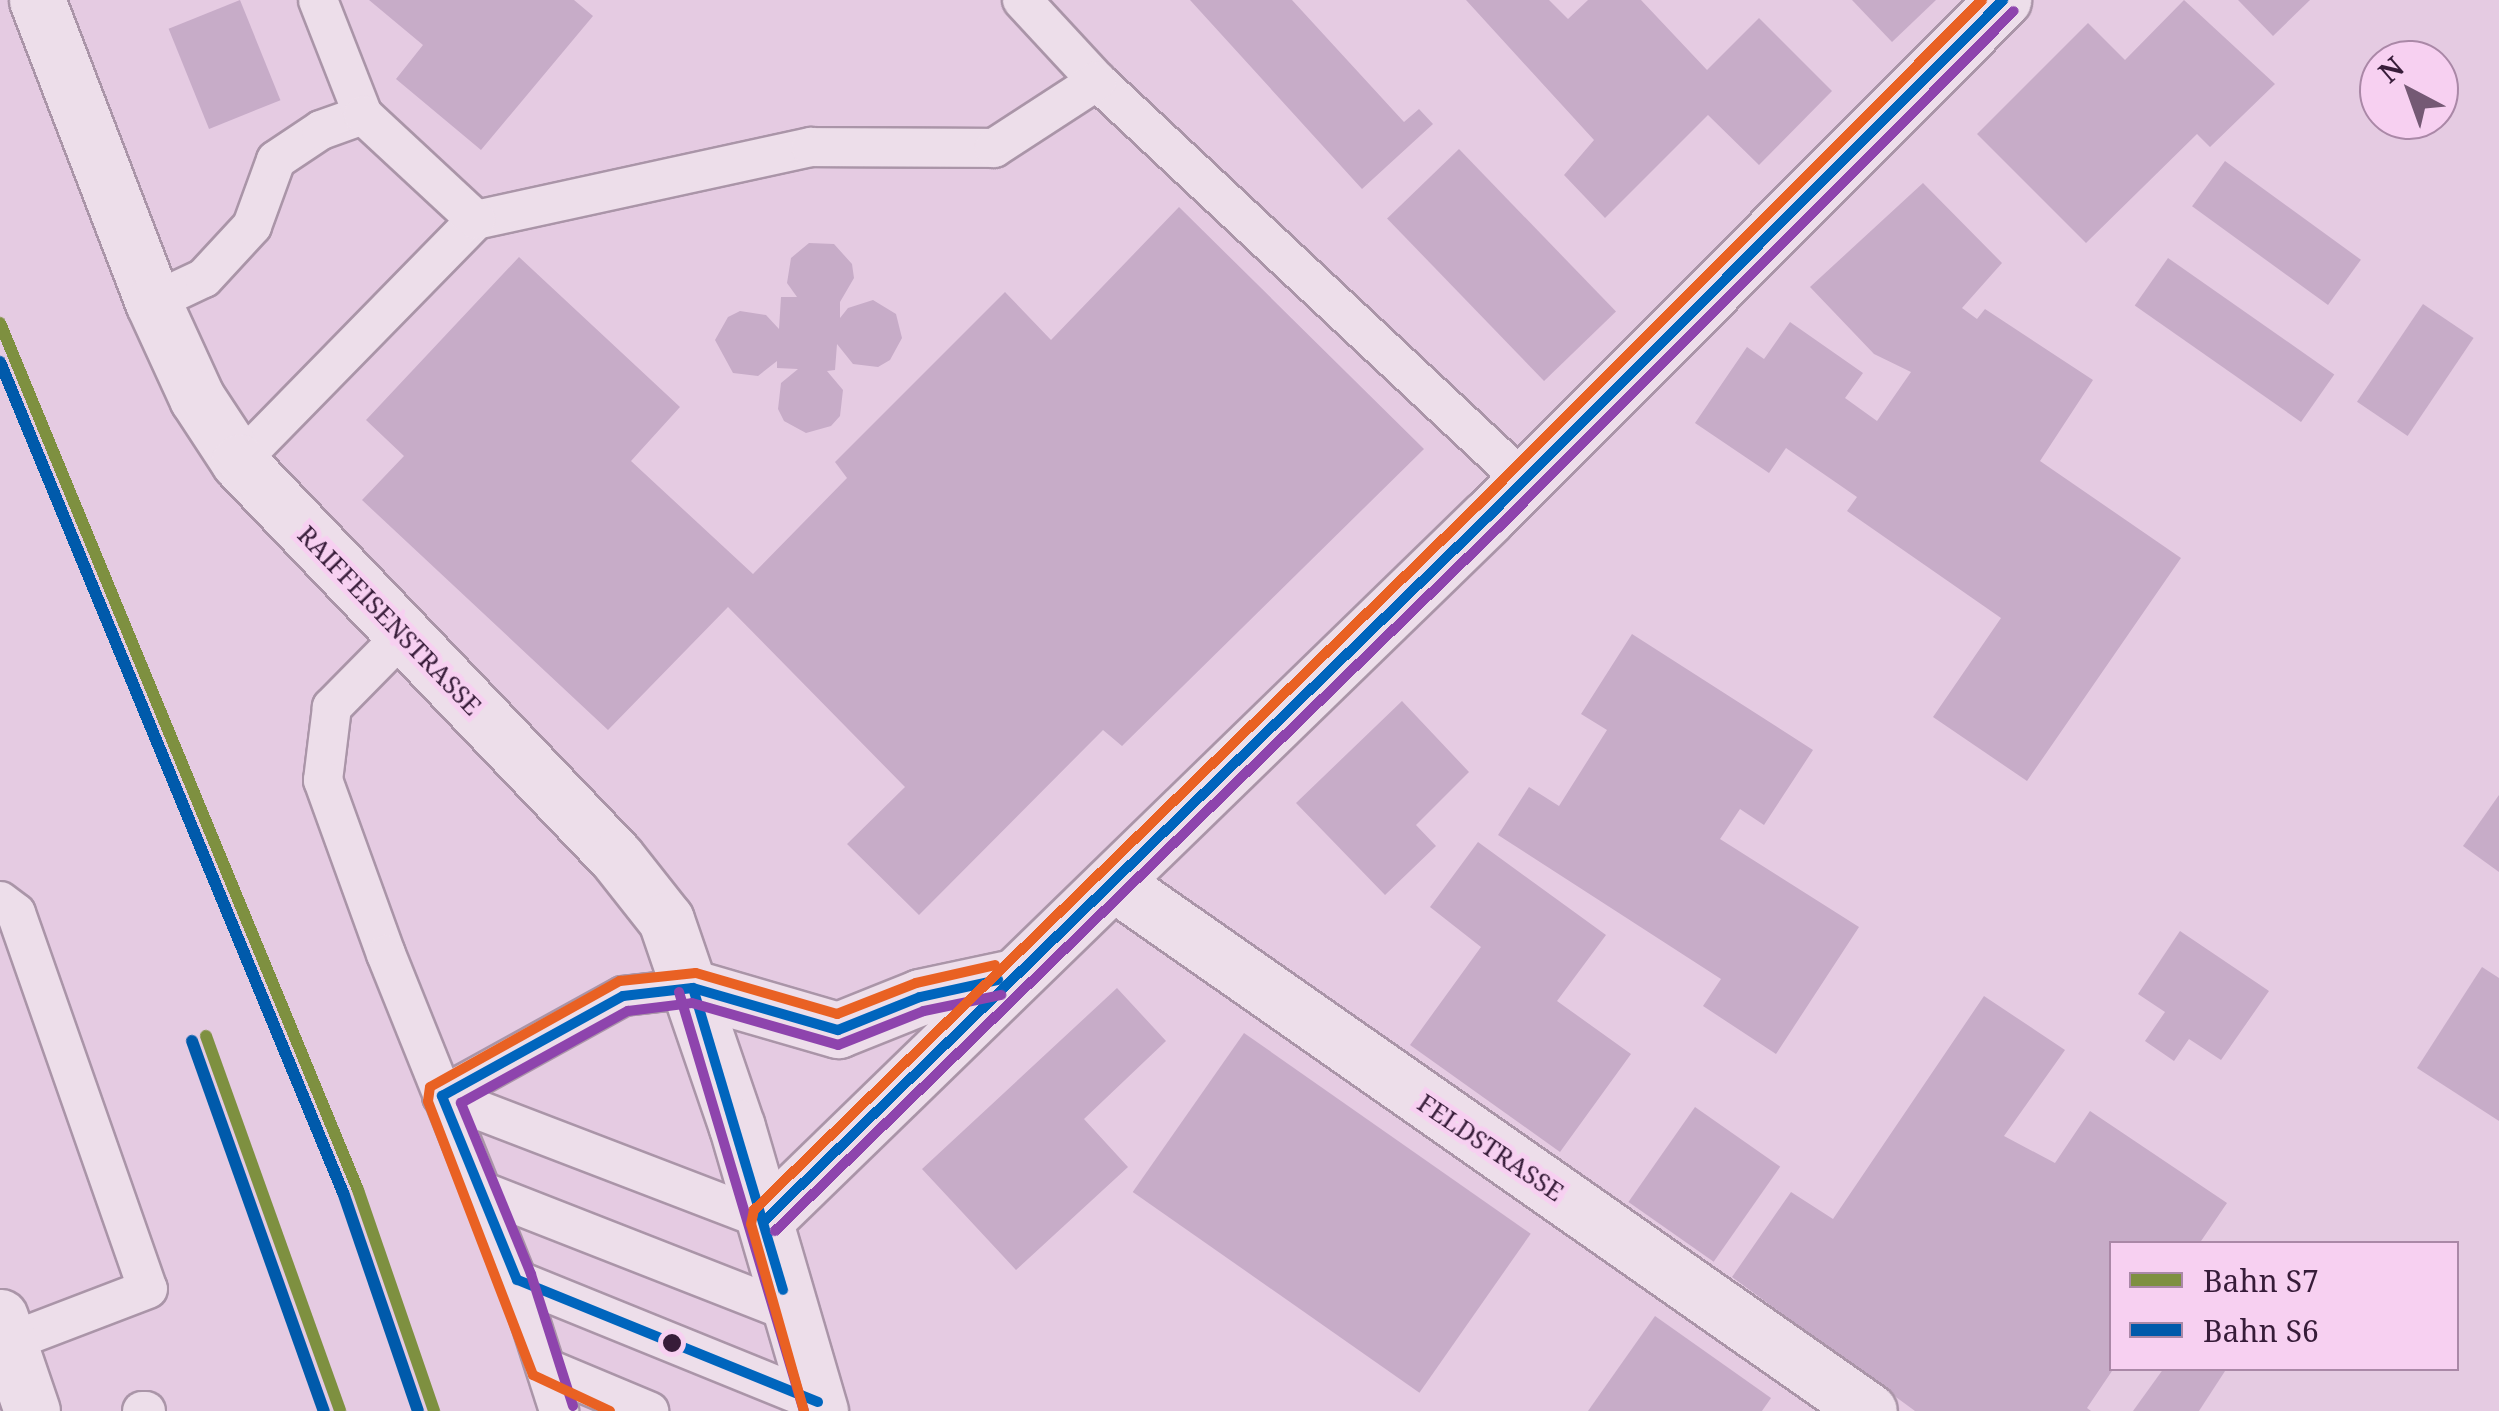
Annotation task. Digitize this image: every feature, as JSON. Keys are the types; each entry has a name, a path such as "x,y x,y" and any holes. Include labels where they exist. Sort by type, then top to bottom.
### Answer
{"street":[{"name":"RAIFFEISENSTRASSE","path":"37,0 153,302 198,398 239,462 617,858 666,920 693,988 819,1406"},
{"path":"765,1220 1524,481 2003,0"},
{"name":"FELDSTRASSE","path":"1114,883 1869,1411"},
{"path":"693,988 838,1030 920,996 1013,978"},
{"path":"4,1330 32,1411"}],"lane":[{"path":"318,0 363,114 476,220"},
{"path":"1022,0 1097,81 1524,481"},
{"path":"239,462 476,220 812,147 994,148 1097,81"},
{"path":"153,302 204,278 252,226 276,160 321,130 363,114"},
{"path":"404,634 332,707 323,780 442,1096 518,1280 559,1411"},
{"path":"0,901 16,913 148,1289 4,1330"},
{"path":"442,1096 623,996 693,988"},
{"path":"442,1096 765,1220"},
{"path":"484,1192 788,1311"},
{"path":"518,1280 819,1406"},
{"path":"546,1368 649,1411"}],"building":[{"path":"240,0 280,100 209,129 169,29"},
{"path":"369,0 574,0 593,16 481,150 396,79 423,45"},
{"path":"1190,0 1292,0 1404,122 1419,109 1433,124 1362,189"},
{"path":"1466,0 1549,0 1568,19 1588,0 1641,0 1707,70 1759,18 1832,91 1759,165 1708,115 1605,218 1564,175 1594,140"},
{"path":"1852,0 1936,0 1892,42"},
{"path":"2184,0 2275,84 2210,147 2197,134 2086,243 1977,134 2088,23 2125,60"},
{"path":"2238,0 2310,0 2273,36"},
{"path":"1459,149 1616,312 1544,381 1387,218"},
{"path":"2225,161 2361,260 2328,305 2192,206"},
{"path":"1923,183 2002,263 1962,308 1977,319 1985,309 2093,380 2040,461 2181,558 2027,781 1933,717 2001,618 1847,511 1857,497 1786,448 1769,473 1695,423 1747,347 1764,359 1790,322 1863,373 1845,398 1877,421 1911,372 1874,354 1810,287"},
{"path":"1179,207 1424,449 1122,746 1103,730 919,915 847,844 905,787 728,607 608,730 362,500 404,456 366,420 519,257 680,407 631,461 753,574 847,478 835,462 1005,292 1051,340"},
{"path":"809,243 834,244 852,264 854,278 840,302 840,318 848,308 873,300 896,314 902,338 890,360 878,367 853,364 837,344 835,370 827,371 843,390 840,416 831,426 806,433 784,421 778,409 781,383 798,369 777,368 777,361 758,376 733,373 715,340 728,317 740,311 766,315 779,329 781,297 797,297 787,283 791,258"},
{"path":"2168,258 2334,374 2301,422 2135,306"},
{"path":"2423,304 2474,338 2408,436 2357,402"},
{"path":"1632,634 1813,750 1764,825 1740,809 1720,839 1859,927 1776,1054 1703,1006 1721,979 1498,835 1529,787 1559,806 1607,730 1581,714"},
{"path":"1402,701 1469,772 1416,825 1436,846 1385,895 1296,803"},
{"path":"2499,795 2499,872 2463,846"},
{"path":"1478,842 1606,935 1557,1001 1631,1054 1560,1152 1410,1045 1481,947 1430,907"},
{"path":"2180,931 2269,991 2221,1060 2189,1039 2174,1061 2145,1041 2165,1012 2138,994"},
{"path":"2482,967 2499,978 2499,1121 2417,1068"},
{"path":"1117,988 1166,1041 1084,1119 1128,1167 1016,1270 922,1169"},
{"path":"1984,996 2065,1050 2004,1136 2055,1163 2090,1111 2227,1203 2201,1241 2109,1241 2112,1371 2087,1408 2091,1411 1915,1411 1732,1277 1791,1192 1833,1219"},
{"path":"1244,1033 1531,1234 1419,1393 1133,1192"},
{"path":"1695,1107 1780,1167 1714,1262 1628,1202"},
{"path":"1655,1316 1771,1398 1762,1411 1588,1411"},
{"path":"2162,1371 2225,1371 2199,1411 2133,1411"}],"rail line":[{"name":"S7","path":"0,323 358,1190 434,1411"},
{"name":"S6","path":"0,362 344,1195 418,1411"},
{"name":"S7","path":"206,1036 340,1411"},
{"name":"S6","path":"192,1041 324,1411"}],"transit line":[{"path":"804,1411 751,1224 754,1210 1477,506 1982,0"},
{"path":"765,1220 1488,517 2003,0"},
{"path":"775,1231 1498,528 2014,11"},
{"path":"610,1411 533,1375 428,1101 430,1087 620,981 696,973 837,1014 916,983 995,965"},
{"path":"818,1402 517,1280 442,1096 623,996 693,988 838,1030 920,997 998,980"},
{"path":"693,988 783,1290"},
{"path":"679,992 804,1411"},
{"path":"573,1406 531,1274 461,1103 628,1011 692,1003 838,1045 924,1011 1001,995"}]}
